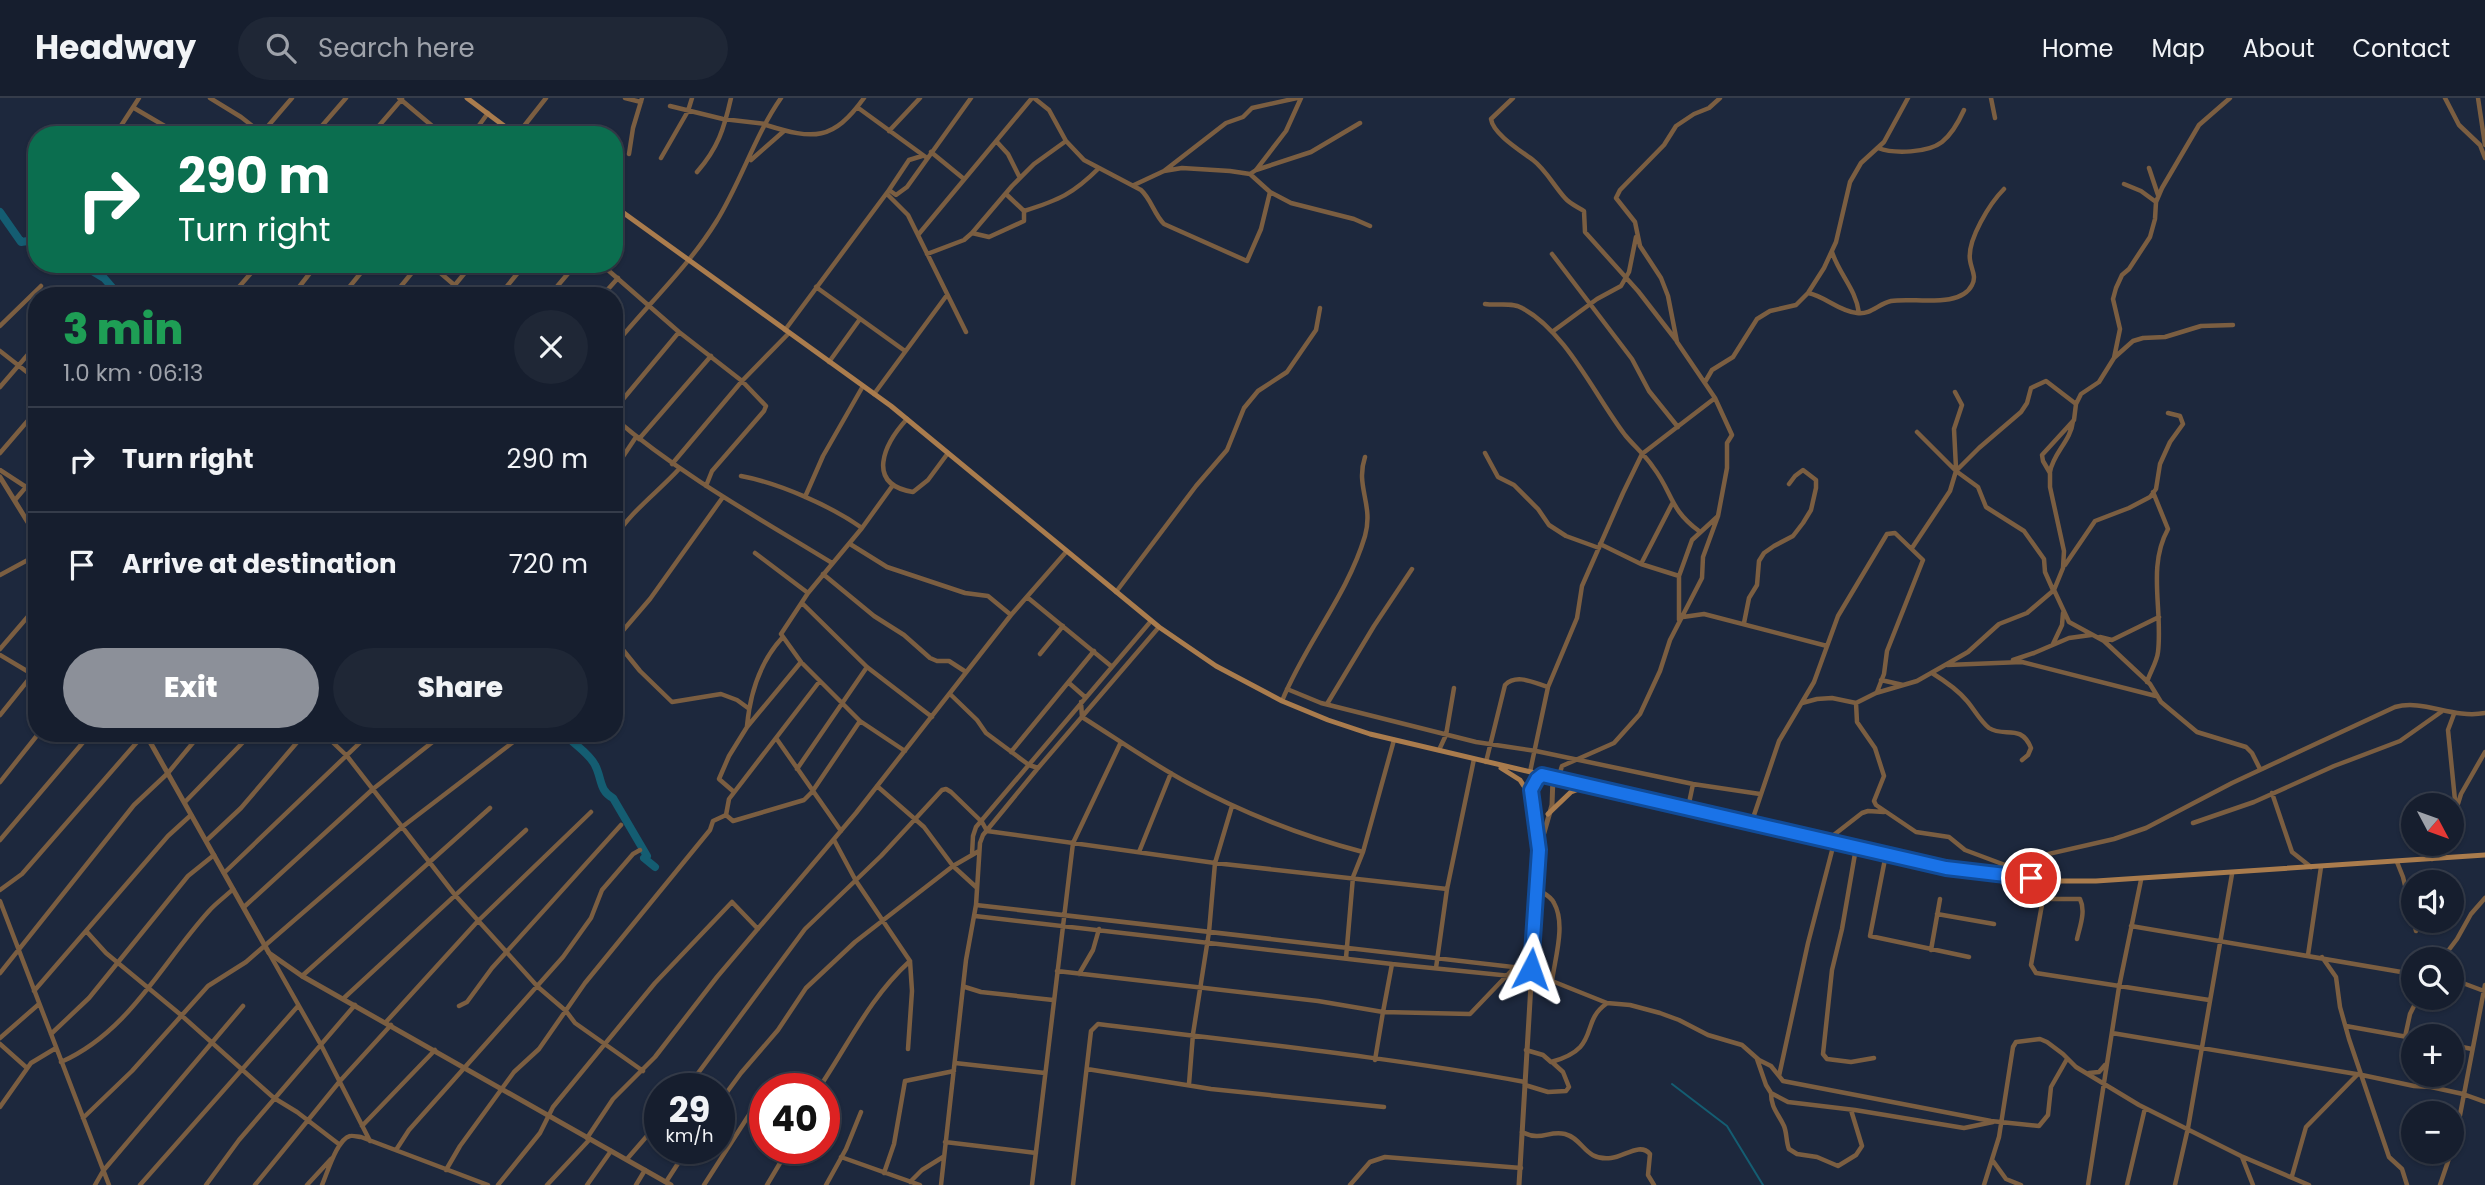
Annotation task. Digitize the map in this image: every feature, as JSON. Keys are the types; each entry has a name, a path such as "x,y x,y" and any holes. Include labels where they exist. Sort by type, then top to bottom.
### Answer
{"main road":[{"path":"467,98 505,126"},
{"path":"623,212 907,419 1151,621 1216,666 1282,701 1328,720 1394,740 1751,824 1886,855 2005,876 2056,881 2141,880 2485,855"},
{"path":"1490,763 1520,780 1531,797"},
{"path":"1548,814 1571,792 1587,786"}],"street":[{"path":"121,126 139,98"},
{"path":"322,126 346,98"},
{"path":"524,126 546,98"},
{"path":"625,98 641,100 629,154"},
{"path":"660,158 688,111 692,98"},
{"path":"697,172 713,153 731,98"},
{"path":"623,334 690,261 730,199 781,98"},
{"path":"670,106 766,124 785,131 822,134 841,125 864,98"},
{"path":"889,131 920,98"},
{"path":"888,192 895,195 903,191 925,157 971,98"},
{"path":"918,235 1033,98 1049,110 1066,141 1084,160 1145,194 1164,224 1247,261 1261,229 1270,192"},
{"path":"1256,170 1286,131 1299,98"},
{"path":"1134,186 1164,171 1226,123 1243,117 1252,107 1299,98"},
{"path":"1513,98 1491,119 1495,130 1520,153 1535,162 1568,201 1584,211 1585,232 1627,278 1676,340 1715,398 1732,435 1727,443 1727,468 1718,516 1703,557 1702,578 1681,619 1640,714 1614,744 1562,766 1556,778 1539,850 1519,1185"},
{"path":"1676,340 1668,296 1661,278 1640,246 1635,222 1616,198 1664,145 1676,126 1709,108 1720,98"},
{"path":"1704,382 1712,370 1733,356 1757,319 1770,311 1796,305 1808,293 1832,251 1850,182 1861,163 1878,148 1894,126 1908,98"},
{"path":"1991,98 1995,118"},
{"path":"2157,199 2199,125 2230,98"},
{"path":"2445,98 2459,125 2480,145 2485,158"},
{"path":"2478,98 2485,145"},
{"path":"213,99 252,126"},
{"path":"269,126 291,99"},
{"path":"378,126 401,99 431,125"},
{"path":"857,107 925,157"},
{"path":"134,108 165,126"},
{"path":"1878,148 1900,153 1935,146 1952,131 1964,110"},
{"path":"479,126 488,113"},
{"path":"1250,174 1280,161 1300,157 1360,124"},
{"path":"749,162 785,131"},
{"path":"927,254 964,240 1020,178 1066,141"},
{"path":"997,142 1008,154 1020,178"},
{"path":"931,152 964,179"},
{"path":"672,464 787,331 909,160 925,157"},
{"path":"1024,211 1050,203 1076,190 1099,168"},
{"path":"1164,171 1191,168 1250,174 1270,192 1291,202 1370,226"},
{"path":"2114,358 2120,329 2113,299 2116,288 2122,275 2150,237 2155,219 2157,199 2149,168"},
{"path":"2124,184 2157,199"},
{"path":"1808,293 1859,313 1869,313 1882,304 1893,301 1941,300 1962,296 1973,284 1974,276 1969,256 1974,233 2004,189"},
{"path":"888,192 908,215 966,332"},
{"path":"972,233 989,237 1024,221 1024,211 1006,194"},
{"path":"1552,332 1590,304 1613,292 1627,278 1637,235"},
{"path":"1832,251 1839,269 1855,295 1859,313"},
{"path":"1552,254 1632,359 1649,391 1678,427"},
{"path":"239,287 251,273"},
{"path":"299,287 310,273"},
{"path":"349,287 361,273"},
{"path":"400,287 412,273"},
{"path":"441,273 455,285 465,273"},
{"path":"506,287 518,273"},
{"path":"557,287 569,273"},
{"path":"612,273 679,332 742,381 766,406 712,471 706,486"},
{"path":"610,287 618,278"},
{"path":"816,287 905,351"},
{"path":"874,394 947,295"},
{"path":"0,326 28,299"},
{"path":"1485,304 1517,306 1536,317 1552,332 1586,376 1624,434 1654,467 1683,518 1699,531"},
{"path":"1116,592 1196,486 1227,450 1244,408 1258,391 1287,372 1316,330 1320,308"},
{"path":"829,362 860,319"},
{"path":"2063,568 2063,548 2050,487 2050,473 2051,466 2070,437 2076,404 2081,394 2099,382 2114,358 2133,341 2165,337 2201,327 2233,325"},
{"path":"623,399 679,332"},
{"path":"0,351 28,373"},
{"path":"0,387 28,355"},
{"path":"623,458 711,356"},
{"path":"1956,471 2021,412 2027,403 2029,392 2037,384 2043,381 2050,383 2076,404"},
{"path":"804,497 823,456 863,386"},
{"path":"1912,548 1950,491 1956,471 1954,429 1962,405 1955,392"},
{"path":"1530,772 1548,687 1577,618 1582,586 1642,454 1715,398"},
{"path":"1802,703 1832,698 1856,703 1876,693 1903,685 1946,665 1968,652 2000,624 2027,613 2054,590 2063,568 2095,522 2150,497 2156,489 2160,464 2183,424 2180,416 2168,413"},
{"path":"907,419 886,449 883,461 882,470 892,485 913,492 920,488 948,453"},
{"path":"0,453 28,420"},
{"path":"2050,473 2042,461 2042,455 2074,420"},
{"path":"623,426 679,469 832,563"},
{"path":"1917,432 1956,471 1978,487 1986,507 2024,531 2044,559 2049,585 2054,590 2068,622 2093,635 2118,653 2147,682 2156,696 2197,732 2246,747 2260,769"},
{"path":"1485,453 1498,477 1514,485 1538,509 1549,525 1566,536 1679,576"},
{"path":"1282,701 1354,569 1368,519 1360,471 1365,457"},
{"path":"623,527 679,469"},
{"path":"0,470 26,487"},
{"path":"1744,623 1749,598 1757,585 1759,561 1774,546 1793,536 1811,510 1816,480 1803,470 1789,484"},
{"path":"741,476 804,497 850,518 862,528"},
{"path":"0,477 28,522"},
{"path":"15,500 28,485"},
{"path":"747,727 748,708 766,659 782,638 782,629 862,528 892,485"},
{"path":"2147,682 2158,657 2159,616 2155,569 2168,529 2153,492"},
{"path":"623,631 650,599 723,497"},
{"path":"1642,564 1673,504"},
{"path":"1681,619 1679,576 1692,540 1718,516"},
{"path":"1751,824 1779,741 1814,682 1838,616 1886,534 1895,533 1923,560 1887,651 1884,674 1876,693"},
{"path":"849,544 887,567 965,593 988,596 1011,615"},
{"path":"547,1185 589,1139 613,1099 643,1071 834,840 966,671 1066,551"},
{"path":"755,553 808,593"},
{"path":"0,575 28,560"},
{"path":"1327,704 1412,569"},
{"path":"823,574 930,658 949,661 966,671"},
{"path":"1027,597 1111,666"},
{"path":"802,603 867,667 932,717"},
{"path":"2052,645 2062,625 2063,612"},
{"path":"1681,619 1704,614 1827,646"},
{"path":"2006,662 2069,638 2093,635 2112,639 2159,616"},
{"path":"0,649 28,617"},
{"path":"972,854 973,836 982,822 1151,621"},
{"path":"1040,654 1063,626"},
{"path":"941,1185 966,960 975,916 980,843 1038,768 1160,627"},
{"path":"782,638 819,682 860,721 905,751"},
{"path":"623,650 670,701 721,694 748,708"},
{"path":"1011,752 1094,651"},
{"path":"0,655 28,672"},
{"path":"734,792 719,779 729,755 747,727 801,662"},
{"path":"1946,665 2022,662 2156,696"},
{"path":"797,769 867,667"},
{"path":"1932,673 1966,700 1988,727 2012,731 2028,741 2031,748 2022,760"},
{"path":"1490,763 1490,743 1508,681 1517,678 1548,687"},
{"path":"0,716 28,679"},
{"path":"1881,680 1903,685"},
{"path":"726,815 729,799 819,682"},
{"path":"1069,683 1085,697"},
{"path":"1439,750 1446,735 1454,688"},
{"path":"1287,689 1327,704 1446,735 1693,784 1760,794"},
{"path":"950,694 977,720 986,733 1029,765 1038,768"},
{"path":"1081,702 1082,718"},
{"path":"1856,703 1857,723 1873,743 1883,769 1884,776 1874,800 1884,812 1916,832 1949,837 1965,850 2006,865"},
{"path":"1980,873 2114,839 2146,828 2260,769 2395,706 2417,705 2470,716 2485,713"},
{"path":"2193,823 2254,802 2400,741 2442,712"},
{"path":"2454,714 2448,730 2454,793"},
{"path":"1082,718 1171,774 1232,806 1319,840 1363,852"},
{"path":"726,815 733,821 804,800 860,721"},
{"path":"776,738 841,831"},
{"path":"1346,958 1353,877 1363,852 1394,740"},
{"path":"0,782 32,742"},
{"path":"0,840 83,742"},
{"path":"0,890 22,874 137,742"},
{"path":"150,742 321,1045 370,1141"},
{"path":"0,973 134,805 193,742"},
{"path":"185,802 244,742"},
{"path":"207,840 241,808 296,742"},
{"path":"333,742 348,756 477,922 538,987 566,1011 575,1023 643,1071"},
{"path":"224,873 361,742"},
{"path":"244,907 373,789 433,742"},
{"path":"83,1118 125,1079 208,986 235,971 402,827 513,742"},
{"path":"1032,1185 1073,843 1121,742"},
{"path":"2462,793 2485,752"},
{"path":"1436,968 1447,889 1474,759"},
{"path":"1139,852 1171,774"},
{"path":"1539,850 1531,797 1533,785 1542,775"},
{"path":"1688,808 1693,784"},
{"path":"877,786 916,819 953,866 976,888"},
{"path":"698,1073 805,929 856,881 942,790 946,789 982,822 987,831"},
{"path":"2272,793 2292,852 2312,867"},
{"path":"1189,1084 1193,1034 1208,942 1215,863 1232,806"},
{"path":"302,976 490,808"},
{"path":"1826,841 1868,811 1884,812"},
{"path":"255,1185 340,1081 477,922 592,812"},
{"path":"34,992 168,836 192,815"},
{"path":"446,1170 460,1146 514,1072 539,1049 586,983 710,830 713,821 726,815"},
{"path":"458,1006 467,1002 506,952 621,825"},
{"path":"344,998 526,830"},
{"path":"987,831 1215,863 1447,889"},
{"path":"834,840 856,881 910,961 912,991 908,1049"},
{"path":"1779,1076 1808,943 1834,843"},
{"path":"1856,848 1832,970 1823,1054 1827,1059 1851,1062 1874,1058"},
{"path":"396,1150 409,1130 464,1066 563,957 591,918 602,890 633,853 640,850"},
{"path":"735,1081 778,1030 806,988 855,942 953,866 980,850"},
{"path":"51,1034 89,998 188,876 214,855"},
{"path":"1886,855 1869,934 1873,938 1969,957"},
{"path":"2397,862 2401,872"},
{"path":"2308,956 2321,867"},
{"path":"2175,1185 2188,1128 2232,874"},
{"path":"2005,876 2043,899 2080,899 2083,905 2077,939"},
{"path":"2088,1185 2119,987 2141,880"},
{"path":"61,1062 98,1041 114,1027 149,988 209,911 233,889"},
{"path":"1537,889 1554,902 1558,914 1559,927 1552,981"},
{"path":"2451,947 2471,914 2485,898"},
{"path":"2043,899 2031,965 2036,973 2209,1000"},
{"path":"1931,950 1940,900"},
{"path":"0,901 2,914 19,951 109,1185"},
{"path":"498,1185 605,1045 677,958 732,902 758,929"},
{"path":"976,905 1515,967 1607,1003 1630,1005 1679,1020 1708,1035 1742,1045 1771,1066 1783,1081 1991,1121 2039,1126 2048,1115 2051,1087 2067,1059"},
{"path":"1937,914 1994,924"},
{"path":"975,916 1392,964 1508,975 1530,974"},
{"path":"1142,925 1143,934"},
{"path":"2131,926 2401,972"},
{"path":"1079,974 1093,950 1099,929"},
{"path":"87,932 106,953 274,1098 340,1145"},
{"path":"269,953 302,976 668,1183 679,1164"},
{"path":"2322,957 2336,977 2340,1007 2360,1075 2389,1157 2402,1169 2407,1185"},
{"path":"830,1073 868,1009 910,961"},
{"path":"1375,1060 1392,964"},
{"path":"1057,971 1318,1001 1383,1012 1469,1014 1515,967"},
{"path":"2440,1185 2455,1141 2484,988 2464,982"},
{"path":"965,987 981,992 1053,1000"},
{"path":"1551,1062 1581,1048 1601,1008 1607,1003"},
{"path":"0,1038 39,1004"},
{"path":"206,1185 239,1140 355,1004"},
{"path":"95,1185 103,1171 243,1006"},
{"path":"140,1185 298,1006"},
{"path":"1073,1185 1091,1031 1098,1024 1193,1034 1375,1060 1525,1084 1548,1092 1566,1091 1569,1087 1567,1079 1551,1062 1542,1055 1526,1050"},
{"path":"2346,1026 2401,1036"},
{"path":"2112,1033 2463,1094 2485,1102"},
{"path":"1984,1185 1993,1161 2016,1042 2040,1039 2063,1054 2077,1068 2145,1108 2241,1156 2309,1185"},
{"path":"0,1044 27,1068"},
{"path":"2464,1047 2472,1049"},
{"path":"0,1107 27,1068 39,1056 55,1048"},
{"path":"362,1126 436,1050"},
{"path":"1756,1056 1766,1085 1772,1093 1788,1102 1964,1128 2001,1120"},
{"path":"2088,1073 2099,1072 2106,1062"},
{"path":"956,1063 1045,1073"},
{"path":"1087,1069 1384,1107"},
{"path":"884,1173 894,1144 905,1081 954,1070"},
{"path":"2292,1176 2306,1127 2360,1075"},
{"path":"1772,1093 1771,1104 1783,1124 1789,1149 1797,1154 1817,1157 1838,1166 1856,1155 1862,1146 1851,1110"},
{"path":"2127,1185 2145,1108"},
{"path":"826,1185 862,1112"},
{"path":"704,1185 749,1114"},
{"path":"1522,1132 1538,1138 1561,1133 1567,1135 1588,1154 1602,1159 1644,1149 1650,1154 1648,1175 1654,1185"},
{"path":"323,1185 340,1145 350,1136 396,1150 488,1185"},
{"path":"626,1159 644,1139"},
{"path":"945,1142 1036,1153"},
{"path":"587,1185 611,1151"},
{"path":"307,1185 334,1156"},
{"path":"2241,1156 2253,1185"},
{"path":"841,1157 920,1185"},
{"path":"910,1181 944,1157"},
{"path":"1350,1185 1370,1162 1385,1157 1521,1168"},
{"path":"1993,1161 2006,1179 2021,1185"},
{"path":"766,1185 779,1164"},
{"path":"636,1185 645,1170"}],"waterway":[{"path":"0,212 21,242 28,241"},
{"path":"96,273 112,287"},
{"path":"573,742 592,761 603,788 613,798 647,856 644,858 655,867"},
{"path":"1672,1084 1727,1126 1763,1185"}],"route":[{"path":"1531,969 1539,850 1531,790 1542,775 1946,868 2031,878"}]}
